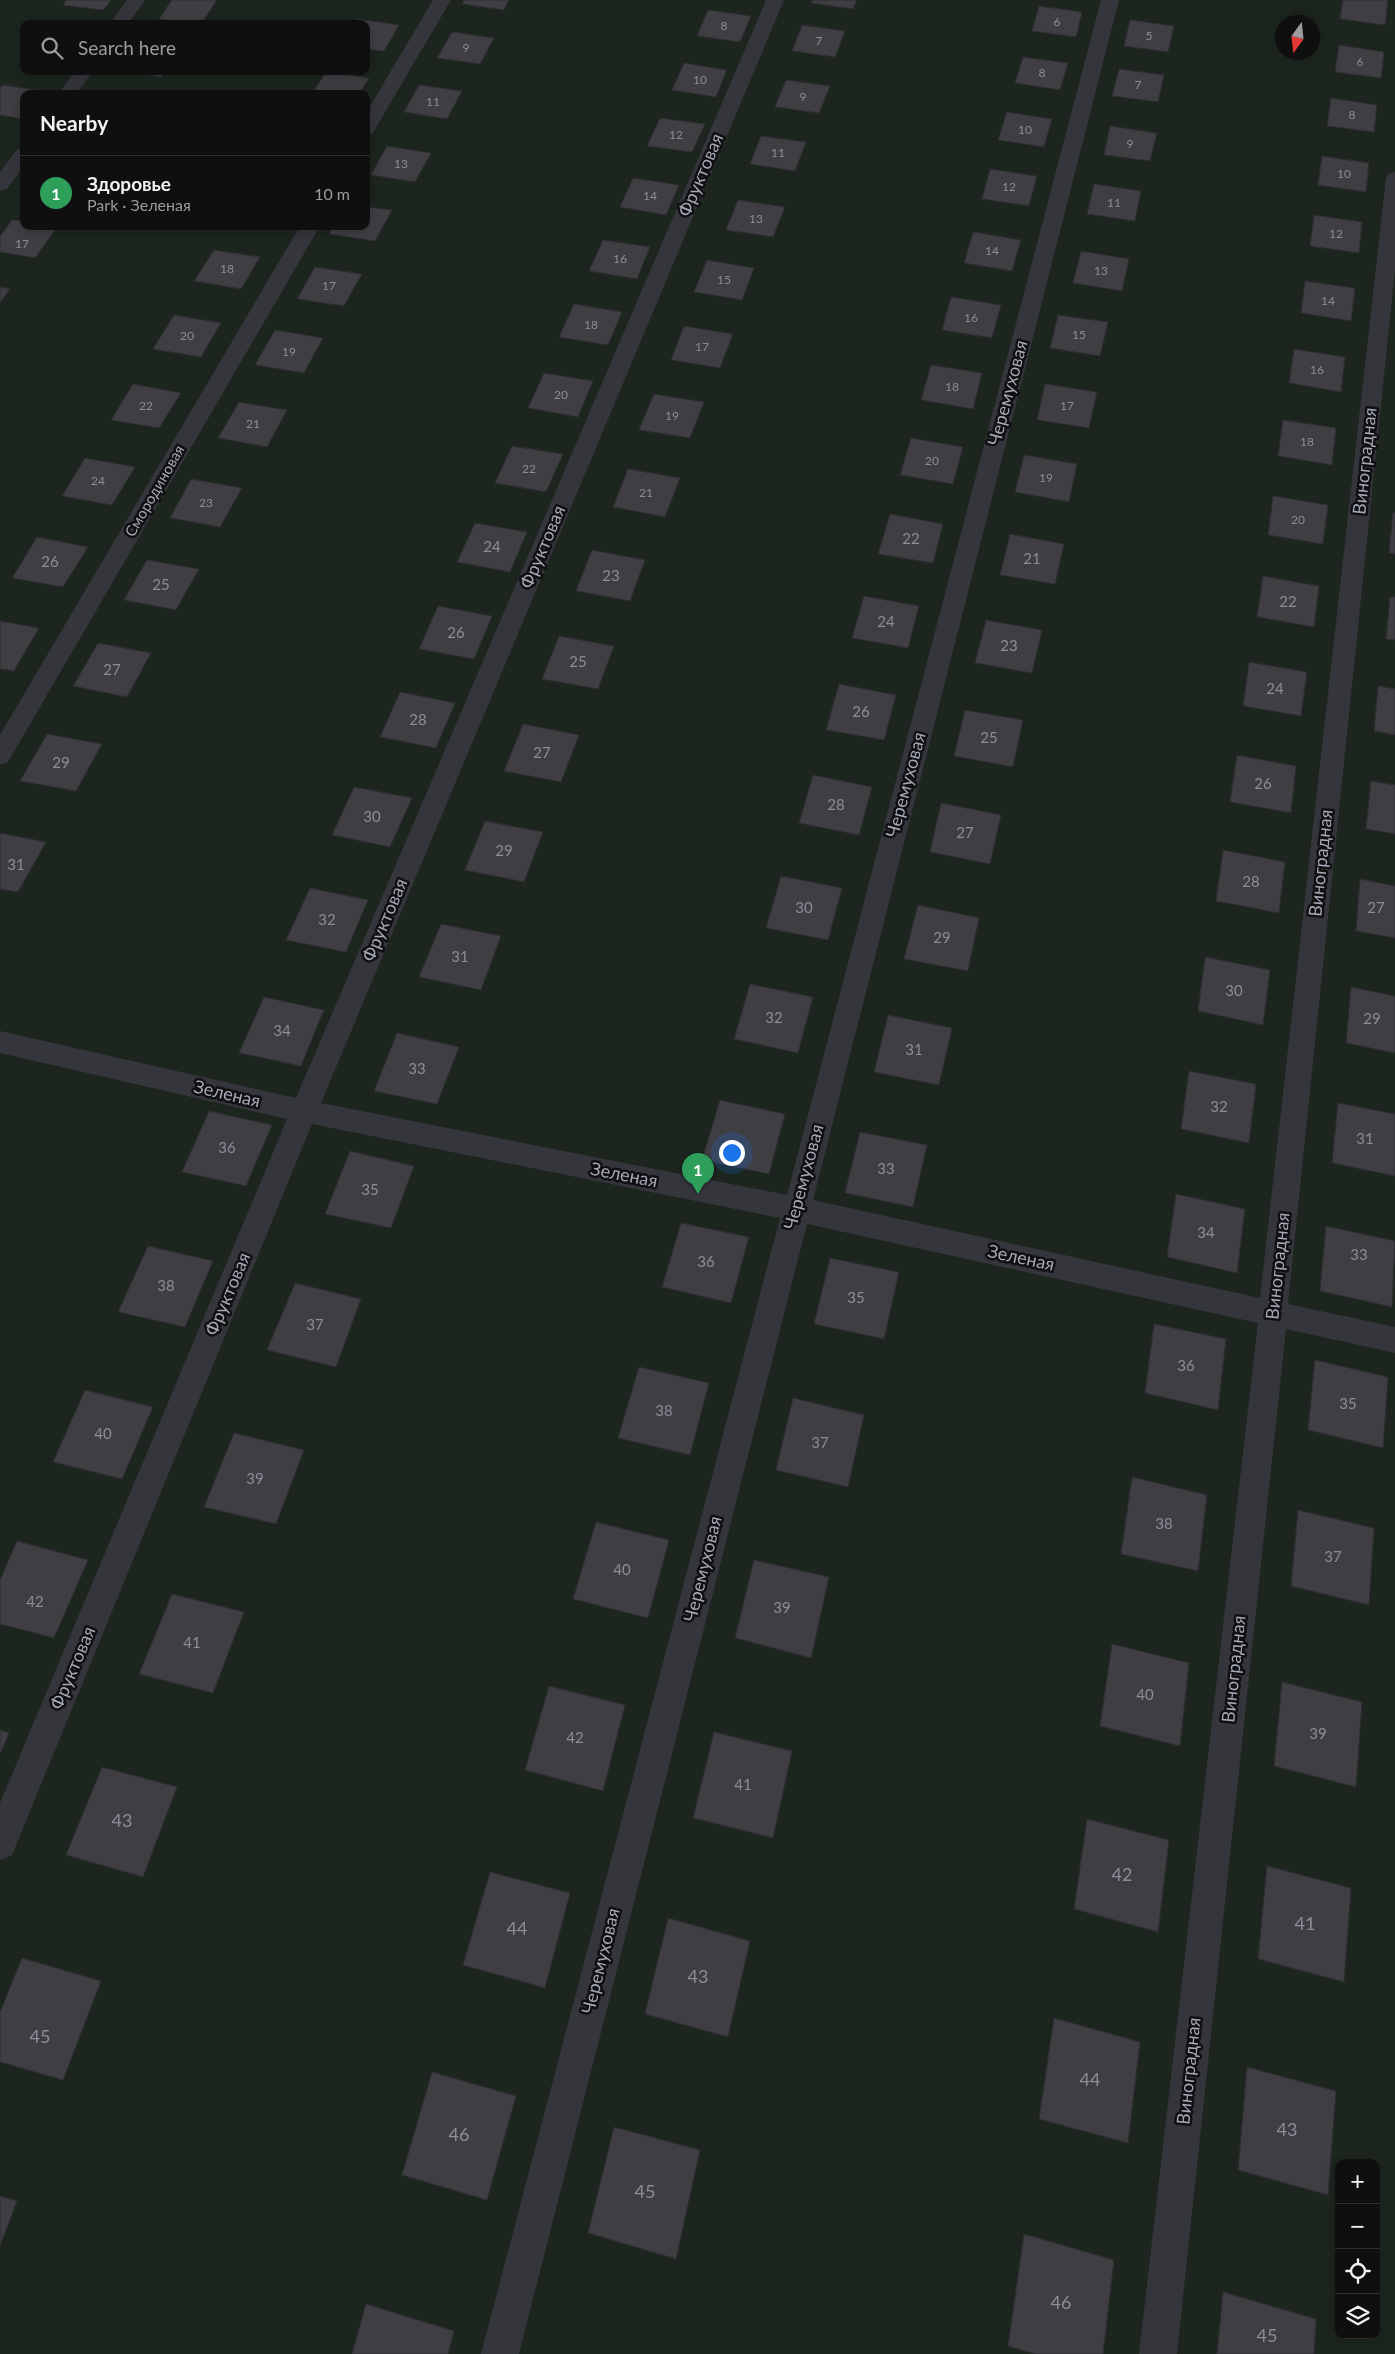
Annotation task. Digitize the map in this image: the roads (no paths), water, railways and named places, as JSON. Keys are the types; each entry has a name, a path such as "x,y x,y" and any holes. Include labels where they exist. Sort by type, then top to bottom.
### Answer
{"street":[{"path":"122,20 136,0"},
{"path":"370,122 442,0"},
{"name":"Фруктовая","path":"0,1843 304,1111 775,0"},
{"name":"Черемуховая","path":"500,2354 1110,0"},
{"path":"71,90 81,75"},
{"path":"0,186 20,158"},
{"name":"Виноградная","path":"1158,2354 1273,1314 1395,178"},
{"name":"Смородиновая","path":"0,756 308,230"},
{"name":"Зеленая","path":"0,1042 304,1111 796,1208 1395,1340"}],"place":[{"name":"Здоровье","path":"698,1194"}]}
